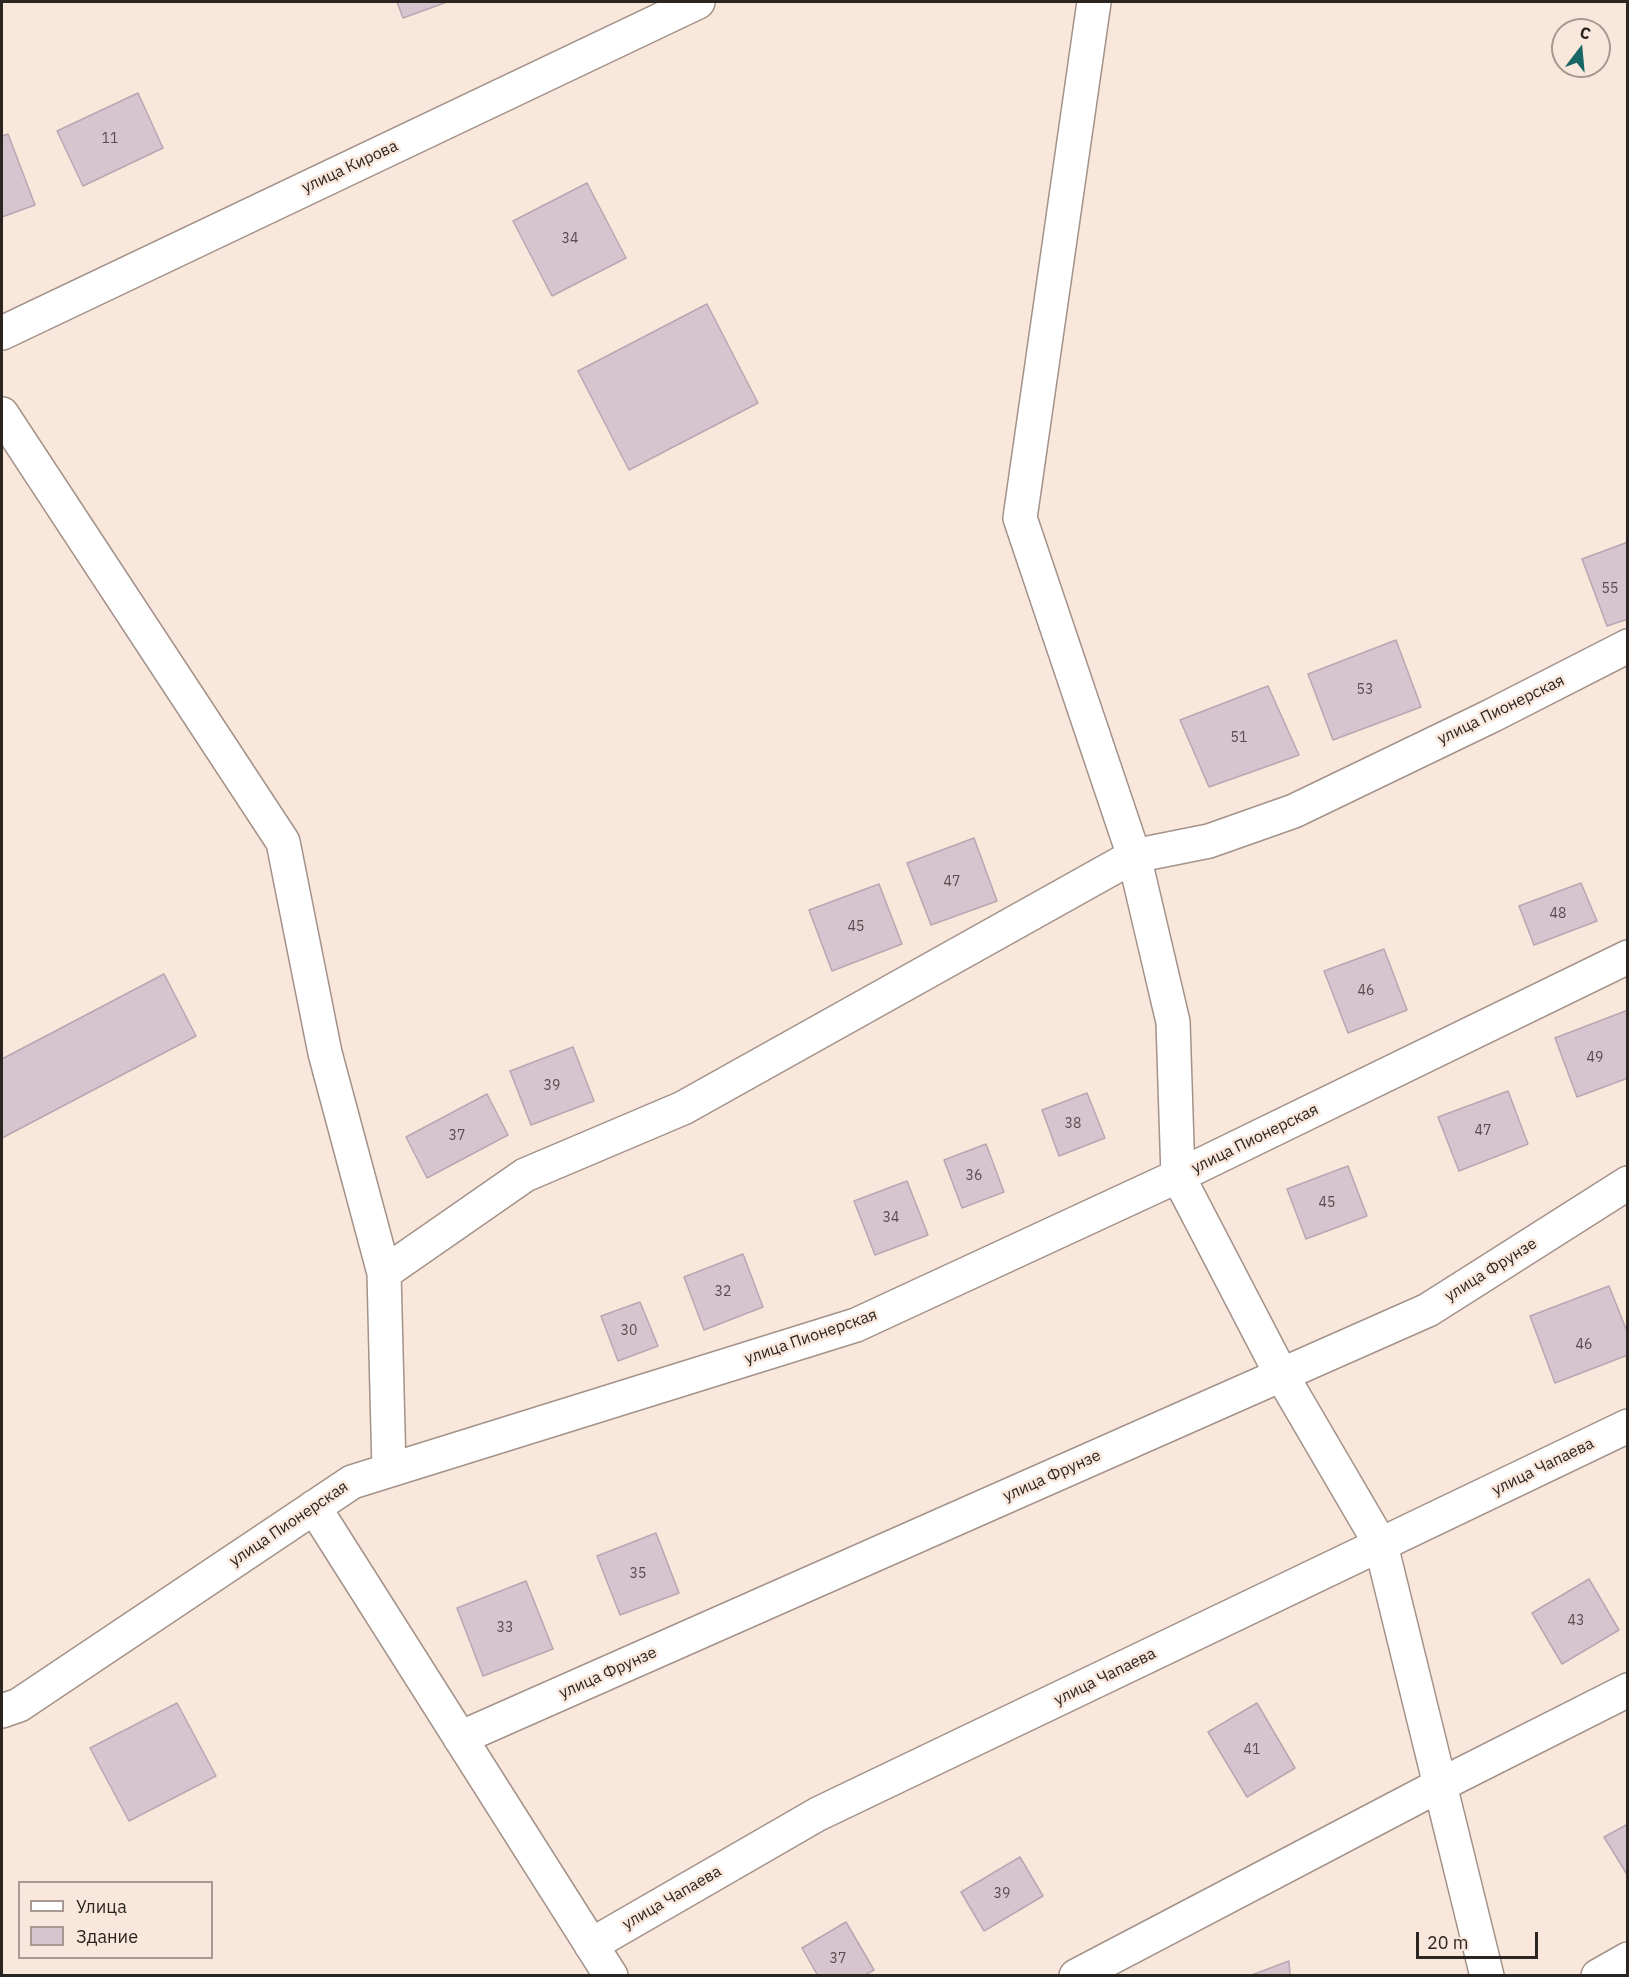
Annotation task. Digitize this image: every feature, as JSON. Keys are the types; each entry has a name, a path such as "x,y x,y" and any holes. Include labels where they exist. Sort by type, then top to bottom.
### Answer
{"street":[{"name":"улица Кирова","path":"2,333 698,2"},
{"path":"1094,2 1020,518 1134,856 1173,1022 1178,1176 1281,1374 1381,1545 1487,1976"},
{"path":"2,414 283,842 324,1053 384,1273 389,1470"},
{"name":"улица Пионерская","path":"384,1273 525,1175 683,1108 1134,856 1209,841 1294,811 1491,716 1628,646"},
{"name":"улица Пионерская","path":"2,1711 19,1705 352,1482 856,1325 1178,1176 1628,957"},
{"name":"улица Фрунзе","path":"460,1738 1428,1310 1628,1183"},
{"name":"улица Чапаева","path":"591,1945 818,1814 1628,1426"},
{"path":"314,1507 610,1976"},
{"path":"1076,1976 1440,1785 1628,1690"},
{"path":"1599,1976 1628,1959"}],"building":[{"path":"397,2 447,2 403,18"},
{"path":"138,93 163,148 83,186 57,131"},
{"path":"8,134 35,205 2,217 2,136"},
{"path":"587,183 626,258 552,296 513,221"},
{"path":"707,304 758,403 629,470 578,371"},
{"path":"1628,542 1628,619 1607,626 1582,559"},
{"path":"1396,640 1421,707 1333,740 1308,674"},
{"path":"1268,686 1299,755 1209,787 1180,720"},
{"path":"974,838 997,901 931,925 907,863"},
{"path":"1581,883 1597,921 1534,945 1519,906"},
{"path":"879,884 902,944 832,971 809,910"},
{"path":"1384,949 1407,1010 1348,1033 1324,971"},
{"path":"164,974 196,1036 2,1138 2,1059"},
{"path":"1628,1010 1628,1078 1577,1097 1555,1038"},
{"path":"573,1047 594,1101 531,1125 510,1071"},
{"path":"1508,1091 1528,1144 1459,1171 1438,1117"},
{"path":"1087,1093 1105,1138 1059,1156 1042,1110"},
{"path":"487,1094 508,1135 427,1178 406,1137"},
{"path":"986,1144 1004,1192 962,1208 944,1160"},
{"path":"1348,1166 1367,1216 1306,1239 1287,1189"},
{"path":"907,1181 928,1235 875,1255 854,1201"},
{"path":"743,1254 763,1307 704,1330 684,1277"},
{"path":"1609,1286 1628,1334 1628,1355 1555,1383 1530,1316"},
{"path":"640,1302 658,1346 618,1361 601,1316"},
{"path":"656,1533 679,1593 620,1615 597,1556"},
{"path":"1589,1579 1619,1630 1562,1664 1532,1613"},
{"path":"526,1581 553,1649 483,1676 457,1608"},
{"path":"177,1703 216,1776 129,1821 90,1748"},
{"path":"1257,1703 1295,1768 1247,1797 1208,1732"},
{"path":"1628,1824 1628,1876 1604,1837"},
{"path":"1020,1857 1043,1896 984,1931 961,1892"},
{"path":"846,1922 874,1970 863,1976 818,1976 802,1948"},
{"path":"1289,1961 1290,1976 1249,1976"}]}
